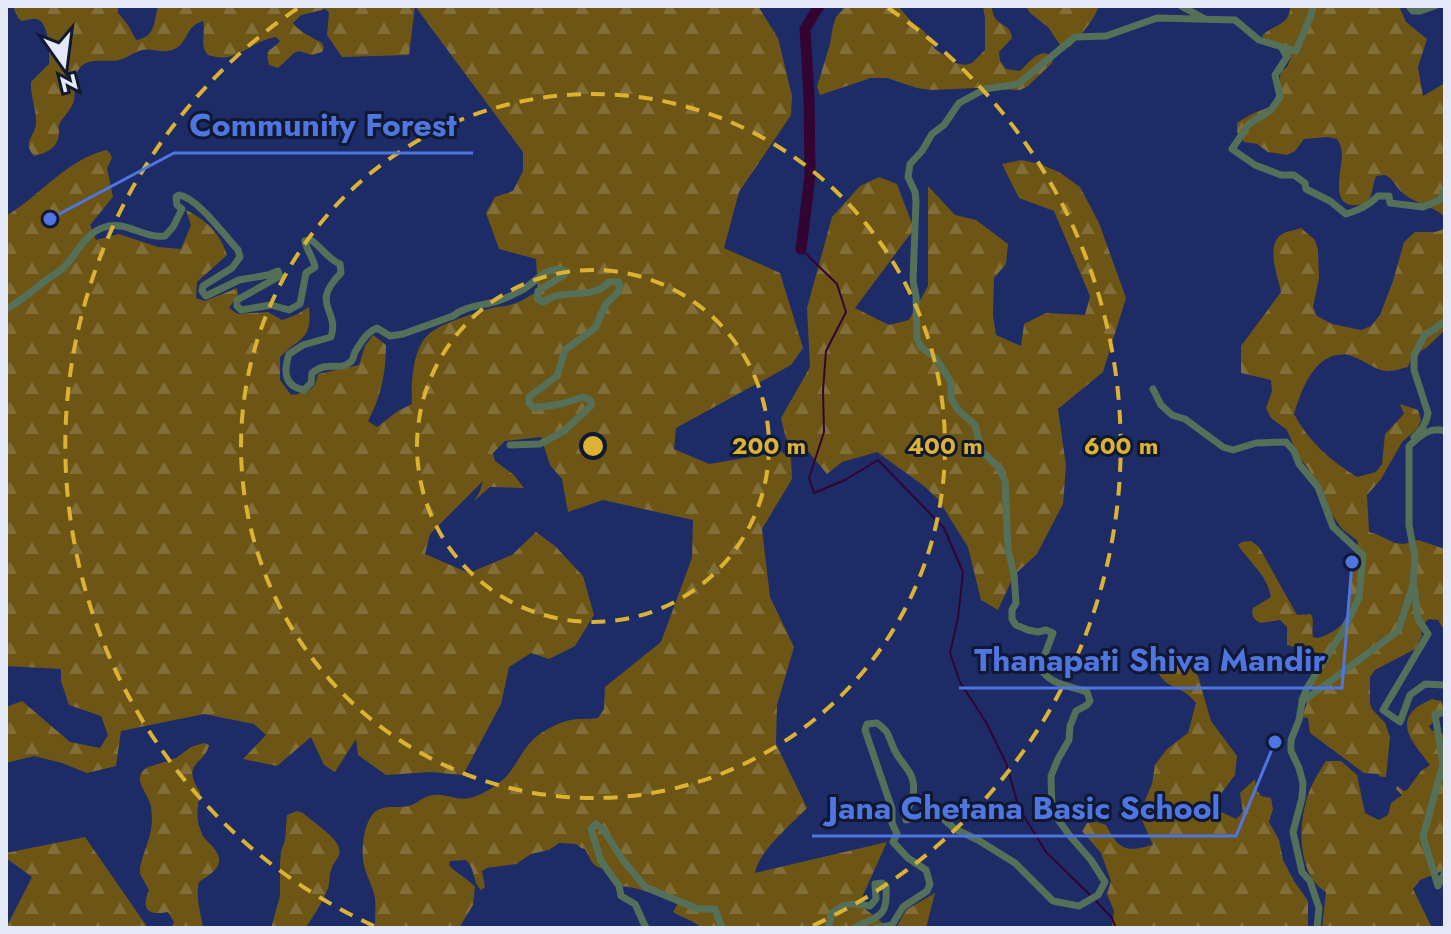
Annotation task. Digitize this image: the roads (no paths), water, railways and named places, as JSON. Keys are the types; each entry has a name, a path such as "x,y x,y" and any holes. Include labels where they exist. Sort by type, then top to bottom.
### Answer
{"street":[{"path":"1181,6 1207,20"},
{"path":"876,928 892,925 903,907 927,891 930,884 926,870 908,858 893,842 897,834 892,823 892,809 865,730 867,724 877,723 888,732 894,751 910,771 913,797 905,814 906,820 929,814 940,816 955,829 1015,863 1053,901 1079,906 1098,895 1105,882 1052,811 1051,776 1069,740 1073,717 1076,711 1087,705 1089,697 1087,692 1045,677 1040,667 1053,633 1028,630 1016,625 1012,619 1016,603 1008,549 1005,481 999,468 982,451 975,425 958,410 951,398 951,382 936,358 921,347 917,339 913,281 916,201 908,177 910,164 959,103 985,89 1018,84 1075,37 1106,36 1157,18 1235,20 1259,40 1296,51 1313,6"},
{"path":"1409,6 1413,11 1435,6"},
{"path":"1282,48 1287,57 1275,75 1280,97 1271,110 1249,124 1232,149 1255,165 1281,175 1294,175 1305,183 1306,189 1330,201 1346,214 1369,205 1378,196 1389,196 1390,203 1423,207 1440,200 1445,189"},
{"path":"6,309 21,302 65,267 90,233 116,224 149,235 165,236 182,209 176,202 179,195 188,197 205,214 238,250 240,257 232,268 203,286 206,296 239,280 278,271 280,276 237,300 237,306 241,310 271,305 289,310 300,304 306,273 315,267 305,241 311,240 319,245 332,261 340,264 341,273 331,283 324,299 333,331 331,337 303,345 289,354 284,368 287,379 298,389 304,390 311,383 312,373 319,367 349,363 370,331 377,328 390,336 403,334 459,311 492,303 521,291 546,271 556,268 565,271 564,275 538,291 537,298 543,302 557,295 579,294 603,288 609,282 619,282 618,292 606,304 595,328 565,350 557,376 529,397 529,403 534,408 583,397 590,400 592,405 564,431 540,444 510,445"},
{"path":"1409,453 1407,448 1427,420 1428,413 1414,370 1414,356 1425,334 1432,333 1445,321"},
{"path":"1153,389 1161,405 1172,415 1185,419 1223,447 1233,450 1256,443 1286,442 1318,487 1333,527 1363,555 1359,598 1343,631 1307,688 1291,740 1291,751 1303,783 1293,832 1302,872 1310,881 1319,908 1317,928"},
{"path":"1302,702 1398,631 1413,585 1415,557 1409,525 1409,446 1425,432 1445,431"},
{"path":"1413,585 1418,619 1428,634 1383,710 1400,722 1410,695 1425,684 1445,685"},
{"path":"1445,712 1435,714 1443,764 1423,837 1438,886 1445,872"},
{"path":"646,928 635,904 621,896 619,886 601,861 591,829 596,824 603,829 645,887 698,909 715,909 722,928"},
{"path":"829,928 831,914 841,905 870,906 876,899 875,884 882,883 886,887 887,903 882,914 854,928"}],"waterway":[{"path":"801,249 810,176 805,29 819,6"},
{"path":"801,249 837,284 846,312 826,351 824,432 809,478 814,493 845,480 878,460 944,528 963,572 950,653 960,682 987,724 1006,763 1019,808 1046,852 1091,896"},
{"path":"1095,900 1112,918 1116,928"}],"place":[{"name":"Community Forest","path":"50,219"},
{"name":"Thanapati Shiva Mandir","path":"1352,562"},
{"name":"Jana Chetana Basic School","path":"1275,742"}]}
